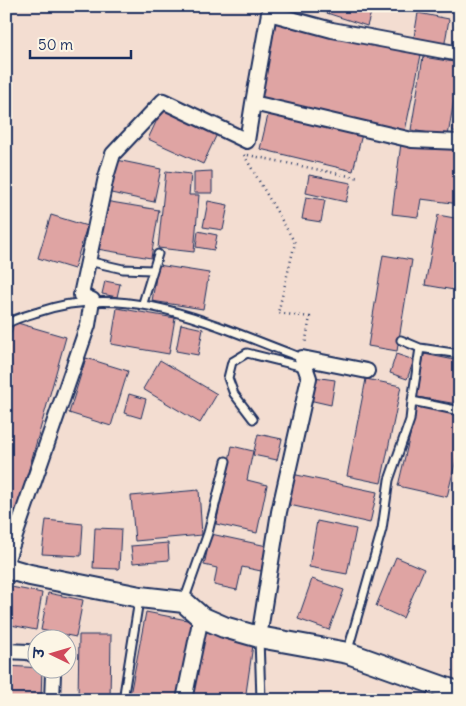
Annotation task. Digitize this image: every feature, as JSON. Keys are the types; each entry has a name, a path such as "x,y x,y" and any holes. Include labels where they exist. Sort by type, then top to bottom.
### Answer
{"street":[{"path":"6,562 88,325 92,300 80,296 106,177 113,154 163,101 245,148 268,10 332,30 460,54"},
{"path":"253,103 412,140 460,142"},
{"path":"259,637 279,512 308,378 303,362 367,370"},
{"path":"6,568 30,575 140,597 184,602 201,617 259,637 348,653 460,693"},
{"path":"184,700 201,617"},
{"path":"6,651 28,652"},
{"path":"52,700 53,678"}],"lane":[{"path":"143,303 158,254"},
{"path":"88,261 123,269 152,270"},
{"path":"6,324 56,306 92,300 143,303 171,311 303,362"},
{"path":"401,340 420,348 460,354"},
{"path":"348,653 382,529 390,480 410,420 420,348"},
{"path":"253,419 234,394 228,378 232,362 247,353 303,362"},
{"path":"412,401 460,411"},
{"path":"184,602 208,533 226,462"},
{"path":"122,700 140,597"},
{"path":"259,637 261,700"}],"path":[{"path":"245,148 359,178"},
{"path":"245,148 295,243 278,313 310,317 303,362"}],"building":[{"path":"305,6 373,6 367,26"},
{"path":"418,13 449,19 444,48 413,43"},
{"path":"276,23 421,55 405,131 259,99"},
{"path":"423,57 460,63 448,136 411,130"},
{"path":"456,102 460,103 460,132 453,131"},
{"path":"162,109 217,134 203,164 148,139"},
{"path":"269,111 362,134 353,171 260,149"},
{"path":"401,143 460,150 460,204 421,199 418,217 392,214"},
{"path":"117,160 161,169 154,202 111,193"},
{"path":"166,171 191,174 189,195 199,195 194,252 158,248"},
{"path":"212,171 212,193 194,193 194,172"},
{"path":"309,175 351,183 346,202 306,193"},
{"path":"306,197 325,200 321,222 302,219"},
{"path":"105,201 159,210 151,258 97,249"},
{"path":"208,201 228,205 223,230 203,227"},
{"path":"51,215 87,226 74,269 38,258"},
{"path":"438,215 460,219 460,261 454,290 425,285"},
{"path":"198,231 217,235 214,250 196,247"},
{"path":"383,255 412,260 397,351 368,346"},
{"path":"158,265 209,273 203,309 152,301"},
{"path":"105,281 120,284 117,297 102,294"},
{"path":"117,308 175,318 169,354 111,344"},
{"path":"14,322 66,337 6,551 6,352"},
{"path":"181,324 203,329 198,355 176,351"},
{"path":"396,354 414,360 407,379 390,373"},
{"path":"424,354 460,361 460,388 457,404 417,397"},
{"path":"86,358 128,371 111,426 69,413"},
{"path":"160,360 217,394 200,423 143,389"},
{"path":"314,377 335,380 331,405 309,400"},
{"path":"366,379 401,386 381,483 347,476"},
{"path":"129,394 146,399 141,418 124,413"},
{"path":"417,406 460,416 460,443 447,497 398,486"},
{"path":"258,434 282,439 277,460 253,455"},
{"path":"232,446 253,451 247,480 267,485 257,533 216,524"},
{"path":"292,474 377,492 370,523 285,504"},
{"path":"199,490 202,535 135,541 131,496"},
{"path":"46,520 83,524 81,556 42,554"},
{"path":"317,521 356,529 347,574 309,567"},
{"path":"95,528 121,529 119,569 93,568"},
{"path":"211,534 267,546 261,571 242,567 237,590 214,585 217,568 204,565"},
{"path":"168,543 169,560 133,563 131,546"},
{"path":"396,557 424,569 403,618 376,606"},
{"path":"312,579 344,590 329,630 298,619"},
{"path":"6,586 42,593 36,628 6,624"},
{"path":"48,593 83,600 78,628 41,628"},
{"path":"146,612 192,621 177,700 129,700"},
{"path":"202,630 254,638 245,700 191,700"},
{"path":"79,635 111,635 110,700 78,700"},
{"path":"6,666 28,667 28,678 42,678 41,700 6,700"},
{"path":"299,697 299,700 268,700 268,698"}]}
